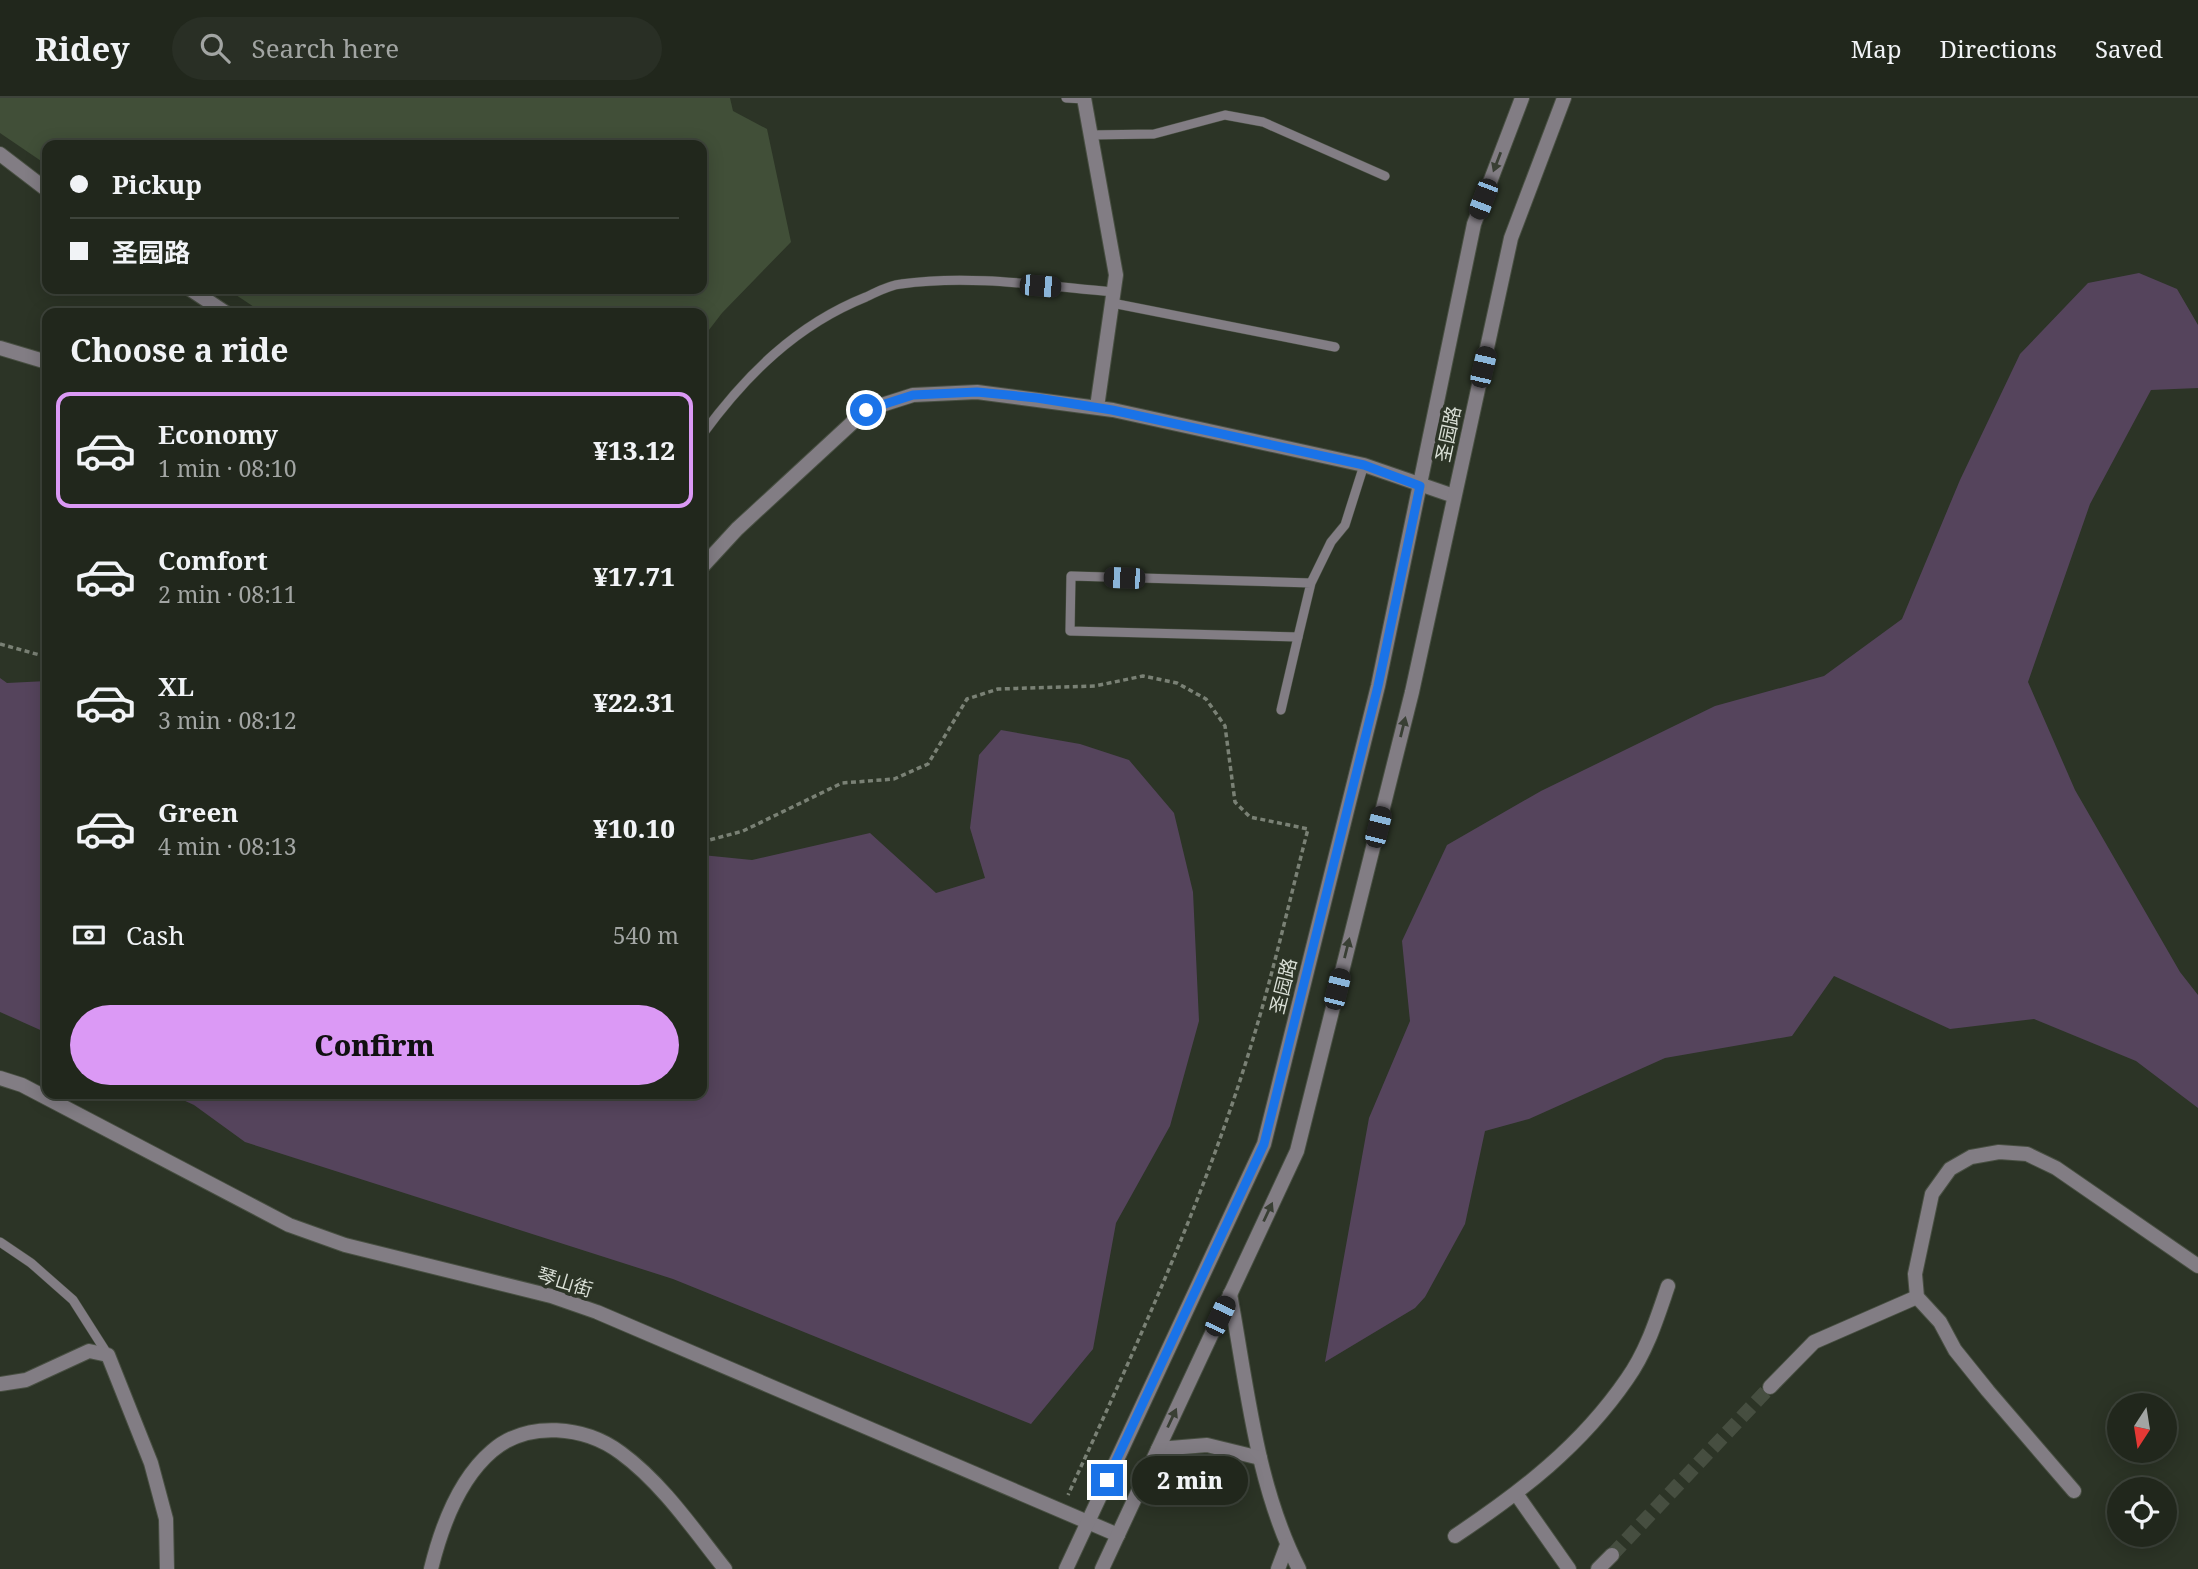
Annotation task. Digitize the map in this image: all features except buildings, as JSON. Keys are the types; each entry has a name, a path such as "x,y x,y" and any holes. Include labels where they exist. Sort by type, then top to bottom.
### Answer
{"street":[{"path":"1084,98 1113,246 1116,275 1097,407"},
{"name":"圣园路","path":"1066,1569 1264,1144 1378,686 1474,224 1522,98"},
{"name":"圣园路","path":"1102,1569 1297,1151 1412,692 1511,238 1564,98"},
{"path":"0,154 42,186"},
{"path":"198,294 218,308"},
{"path":"0,348 42,361"},
{"path":"707,561 737,528 866,410 913,395 977,392 1097,407 1364,465 1454,496"},
{"name":"琴山街","path":"0,1078 42,1096"},
{"name":"琴山街","path":"47,1099 289,1225 345,1245 551,1296 597,1312 1118,1535"},
{"path":"2074,1491 1988,1391 1955,1350 1940,1322 1917,1297 1915,1274 1932,1194 1950,1169 1971,1157 1999,1152 2026,1154 2056,1168 2198,1266"},
{"path":"1455,1536 1517,1495 1566,1452 1628,1378 1651,1336 1668,1286"},
{"path":"1230,1294 1261,1458 1287,1545 1299,1569"},
{"path":"1770,1387 1814,1342 1917,1297"},
{"path":"0,1384 26,1380 89,1351 108,1355 151,1463 166,1519 167,1569"},
{"path":"431,1569 452,1507 470,1476 492,1450 520,1436 545,1430 569,1430 621,1452 675,1507 725,1569"},
{"path":"1158,1449 1207,1445 1261,1458"},
{"path":"1517,1495 1569,1569"},
{"path":"1278,1569 1287,1545"},
{"path":"1598,1569 1612,1555"}],"lane":[{"path":"1066,98 1084,98"},
{"path":"1090,135 1154,134 1225,115 1263,122 1385,176"},
{"path":"707,428 730,397 774,352 831,311 899,284 966,280 1113,297 1335,347"},
{"path":"1281,710 1311,583 1331,542 1345,525 1364,465"},
{"path":"1298,637 1070,631 1071,576 1311,583"},
{"path":"0,1242 31,1263 73,1300 108,1355"}],"path":[{"path":"0,644 42,656"},
{"path":"707,841 743,831 842,783 894,779 928,764 967,699 998,689 1095,686 1143,676 1177,683 1206,699 1225,726 1235,802 1250,817 1308,829 1253,1039 1195,1204 1137,1346 1060,1512"}],"green space":[{"path":"0,98 730,98 733,111 767,129 791,242 722,313 707,332 707,308 256,308 234,294 707,294 707,140 42,140 42,162 0,133"}],"shaded area":[{"path":"2139,273 2177,289 2198,325 2198,388 2151,390 2090,504 2028,682 2075,790 2180,972 2198,995 2198,1108 2136,1061 2034,1019 1950,1029 1834,976 1792,1036 1665,1058 1529,1119 1485,1131 1465,1224 1425,1297 1415,1308 1325,1362 1369,1118 1410,1021 1402,941 1447,845 1541,791 1715,706 1824,676 1902,619 1960,480 2020,354 2088,283"},
{"path":"0,678 7,683 42,681 42,1031 0,1012"},
{"path":"1001,730 1080,744 1129,760 1174,813 1193,892 1199,1021 1170,1126 1116,1223 1093,1349 1031,1424 673,1279 245,1142 194,1105 181,1099 707,1099 707,856 752,860 870,833 936,893 985,878 970,828 979,755"}],"tunnel":[{"path":"1612,1555 1770,1387"}],"route":[{"path":"866,410 913,395 977,392 1037,398 1112,410 1364,465 1420,486 1378,686 1264,1144 1107,1480"}]}
